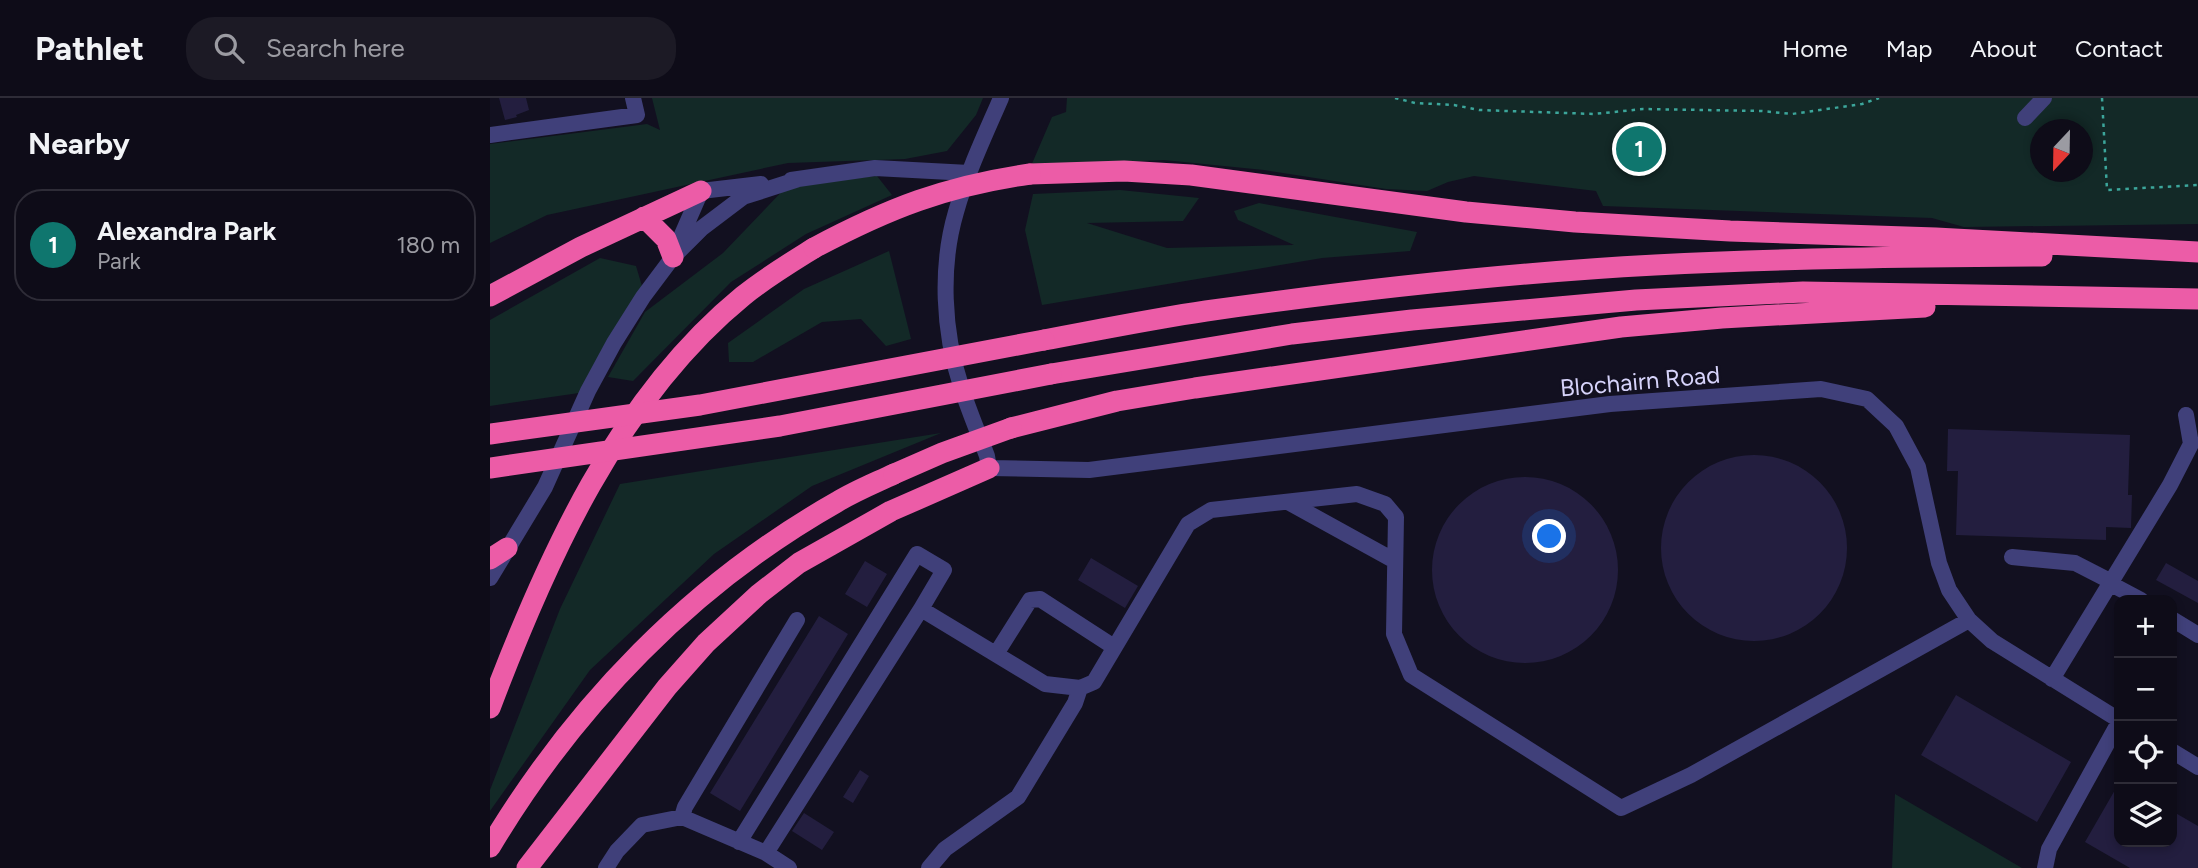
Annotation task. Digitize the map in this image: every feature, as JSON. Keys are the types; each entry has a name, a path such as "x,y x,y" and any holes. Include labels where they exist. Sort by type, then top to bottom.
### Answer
{"highway":[{"path":"490,708 542,576 571,519 656,385 686,350 744,295 814,248 862,223 921,198 977,183 1030,174 1124,171 1191,175 1466,212 1575,222 1937,238 2198,254"},
{"path":"490,296 581,247 701,191"},
{"path":"645,217 666,239 673,257"},
{"path":"490,434 700,405 1204,311 1425,284 1619,267 1794,258 2198,254"},
{"path":"490,468 780,426 1051,374 1292,334 1426,319 1636,300 1803,292 2198,299"},
{"path":"490,846 513,807 594,701 624,667 707,591 765,547 838,501 942,453 1011,428 1117,401 1195,388 1621,327 1785,314 2108,299"},
{"path":"527,868 667,687 706,643 759,594 799,563 891,511 989,468"}],"street":[{"path":"490,135 637,115 633,98"},
{"path":"989,468 960,383 950,334 945,277 948,246 956,213 969,173 1002,98"},
{"path":"2025,118 2044,98"},
{"path":"673,257 701,191 875,168 969,173"},
{"path":"490,578 499,553 556,465 587,391 614,343 643,297 673,257 702,228 743,197 799,179"},
{"name":"Blochairn Road","path":"989,468 1089,470 1610,404 1821,388 1867,399 1896,426 1918,467 1939,564 1949,590 1969,620 1992,640 2114,718"},
{"path":"2052,679 2170,485 2191,444 2186,415"},
{"path":"921,609 1045,684 1080,688 1094,682 1188,524 1211,510 1357,494 1385,504 1396,517 1394,634 1412,675 1621,808 1690,775 1969,620"},
{"path":"1288,502 1395,561"},
{"path":"739,842 917,554 944,570 765,853"},
{"path":"2012,557 2075,563 2132,595"},
{"path":"996,654 1030,600 1040,599 1114,647"},
{"path":"682,817 685,807 797,620"},
{"path":"2177,622 2198,635"},
{"path":"929,868 945,849 1018,797 1075,702 1080,688"},
{"path":"2045,868 2049,849 2114,730"},
{"path":"2177,754 2198,767"},
{"path":"606,868 617,851 642,825 682,817 765,853 789,868"}],"path":[{"path":"1395,98 1415,103 1454,104 1479,110 1594,114 1643,109 1792,114 1862,104 1879,98"},
{"path":"2102,98 2107,190 2198,186"}],"green space":[{"path":"652,98 983,98 976,115 947,151 905,159 788,163 547,215 490,243 490,144 647,124 660,130"},
{"path":"1067,98 2198,98 2198,224 1964,227 1932,218 1603,206 1596,191 1474,176 1448,182 1427,191 1386,189 1264,170 1164,160 1031,166 1052,117 1066,112"},
{"path":"877,176 892,195 806,234 731,282 633,381 608,377 645,312 723,253 789,184"},
{"path":"1120,190 1199,198 1183,221 1087,223 1167,248 1294,245 1238,220 1234,211 1259,203 1417,232 1410,251 1322,258 1042,305 1025,230 1033,194"},
{"path":"889,251 911,339 886,346 861,319 822,322 753,362 729,362 728,343 804,289"},
{"path":"600,258 636,266 642,286 579,393 490,406 490,320"},
{"path":"941,433 812,486 714,554 590,670 490,811 490,790 560,609 620,484"},
{"path":"1895,794 2022,868 1892,868"}],"building":[{"path":"499,98 526,98 529,110 505,120"},
{"path":"1948,429 2130,435 2128,495 2132,495 2131,528 2106,527 2106,540 1956,535 1958,471 1947,471"},
{"path":"1754,455 1790,462 1820,482 1840,512 1847,548 1840,584 1820,614 1790,634 1754,641 1718,634 1688,614 1668,584 1661,548 1668,512 1688,482 1718,462"},
{"path":"1525,477 1561,484 1591,504 1611,534 1618,570 1611,606 1591,636 1561,656 1525,663 1489,656 1459,636 1439,606 1432,570 1439,534 1459,504 1489,484"},
{"path":"1091,558 1138,586 1125,608 1078,580"},
{"path":"865,561 887,574 867,607 845,594"},
{"path":"2166,563 2198,581 2198,603 2156,580"},
{"path":"819,616 848,634 740,811 710,793"},
{"path":"1956,695 2071,762 2037,822 1921,755"},
{"path":"860,770 869,776 853,803 843,797"},
{"path":"2114,792 2114,847 2177,847 2177,814 2198,826 2198,868 2130,868 2085,842"},
{"path":"804,813 834,832 822,850 792,831"}],"place":[{"name":"Alexandra Park","path":"1639,149"}]}
